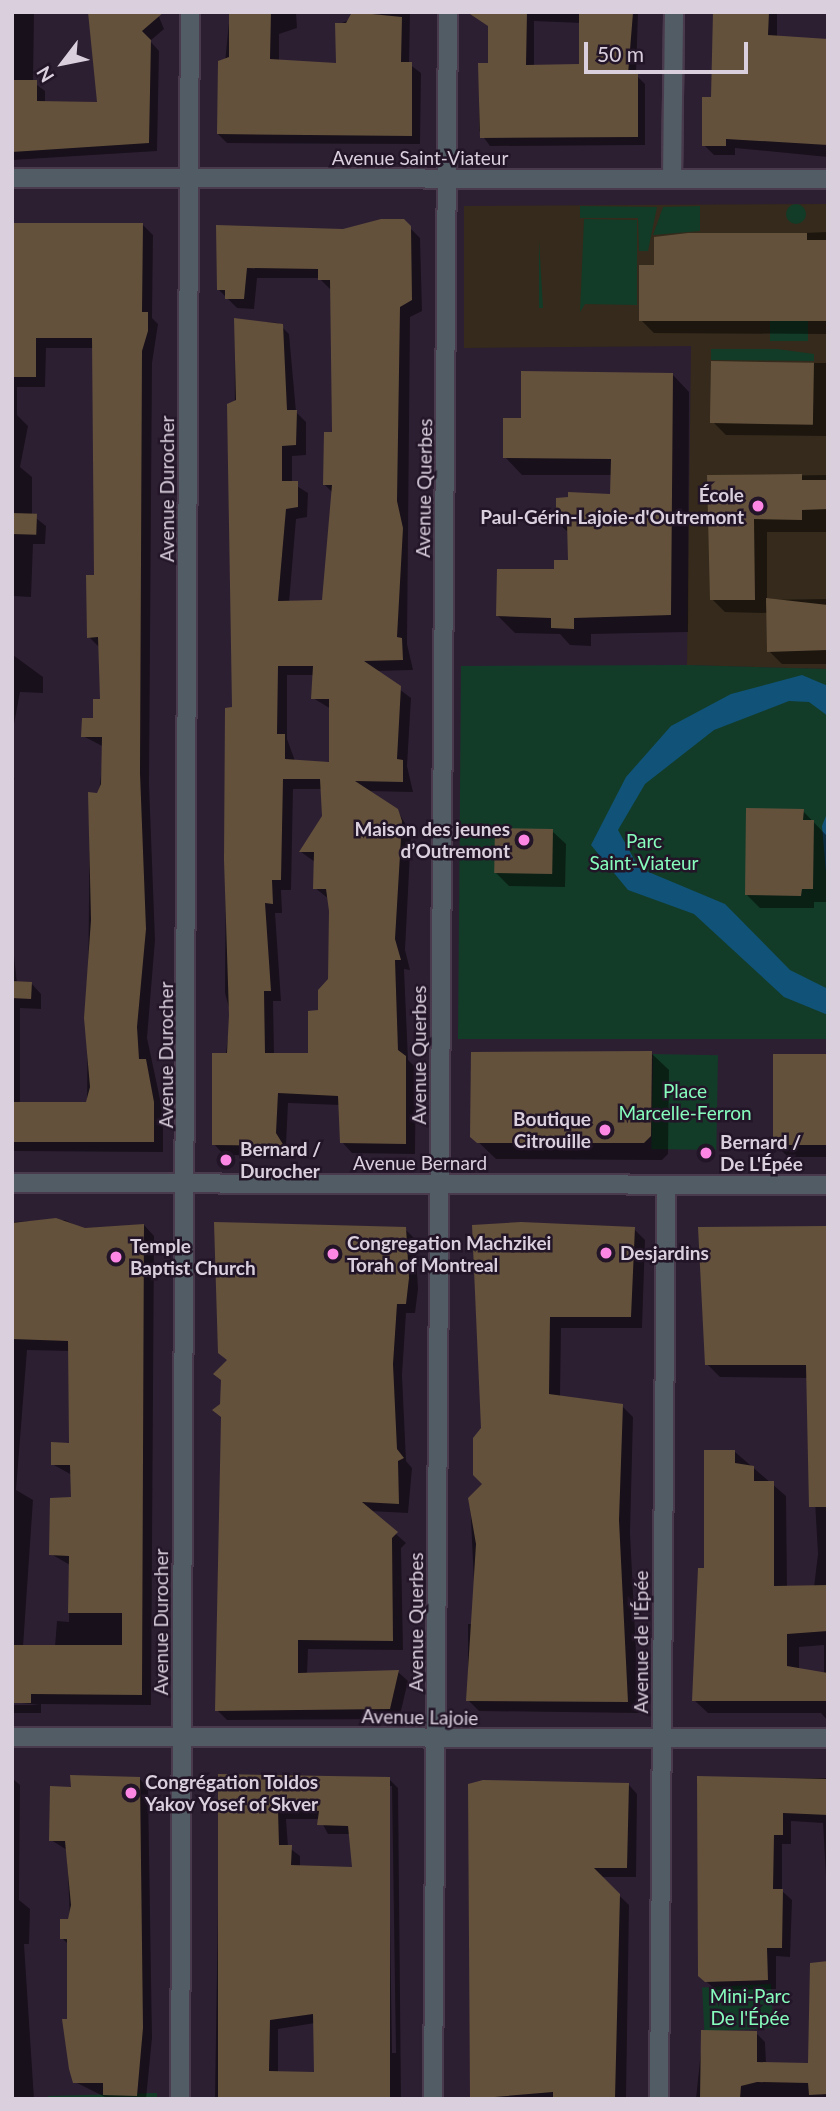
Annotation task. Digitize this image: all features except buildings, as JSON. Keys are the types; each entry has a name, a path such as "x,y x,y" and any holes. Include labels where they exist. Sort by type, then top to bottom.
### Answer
{"street":[{"name":"Avenue Durocher","path":"180,2099 190,12"},
{"name":"Avenue Querbes","path":"433,2099 448,12"},
{"path":"672,179 674,12"},
{"name":"Avenue Saint-Viateur","path":"12,178 828,179"},
{"name":"Avenue Bernard","path":"12,1183 828,1185"},
{"name":"Avenue de l'Épée","path":"659,2099 666,1186"},
{"name":"Avenue Lajoie","path":"12,1737 828,1738"}],"shaded area":[{"name":"École Paul-Gérin-Lajoie-d'Outremont","path":"828,204 828,669 687,665 691,346 464,348 464,206"}],"green space":[{"path":"796,204 803,207 806,214 803,221 796,224 789,221 786,214 789,207"},
{"path":"580,206 657,207 648,251 639,251 638,218 580,218"},
{"path":"700,206 700,231 653,235 663,207"},
{"path":"584,219 637,220 637,305 585,304 580,312"},
{"path":"539,240 543,308 539,308"},
{"path":"770,321 808,321 808,341 770,341"},
{"path":"711,349 777,349 814,354 814,361 711,360"},
{"name":"Parc Saint-Viateur","path":"687,665 828,669 828,1039 458,1039 461,666"},
{"name":"Place Marcelle-Ferron","path":"653,1054 718,1055 716,1150 651,1149"},
{"name":"Mini-Parc De l'Épée","path":"771,1984 773,2028 704,2032 702,1988"},
{"path":"157,2093 157,2099 48,2099 48,2096"}],"water":[{"path":"802,675 828,686 828,716 809,702 789,701 714,730 645,784 618,830 639,868 725,904 790,970 828,989 828,1015 784,997 694,914 628,890 591,845 626,777 671,726 731,694"},
{"path":"828,811 828,895 822,826"}],"place":[{"name":"École Paul-Gérin-Lajoie-d'Outremont","path":"758,506"},
{"name":"Maison des jeunes d’Outremont","path":"524,840"},
{"name":"Boutique Citrouille","path":"605,1130"},
{"name":"Bernard / De L'Épée","path":"706,1153"},
{"name":"Bernard / Durocher","path":"226,1160"},
{"name":"Desjardins","path":"606,1253"},
{"name":"Congregation Machzikei Torah of Montreal","path":"333,1254"},
{"name":"Temple Baptist Church","path":"116,1257"},
{"name":"Congrégation Toldos Yakov Yosef of Skver","path":"131,1793"}]}
